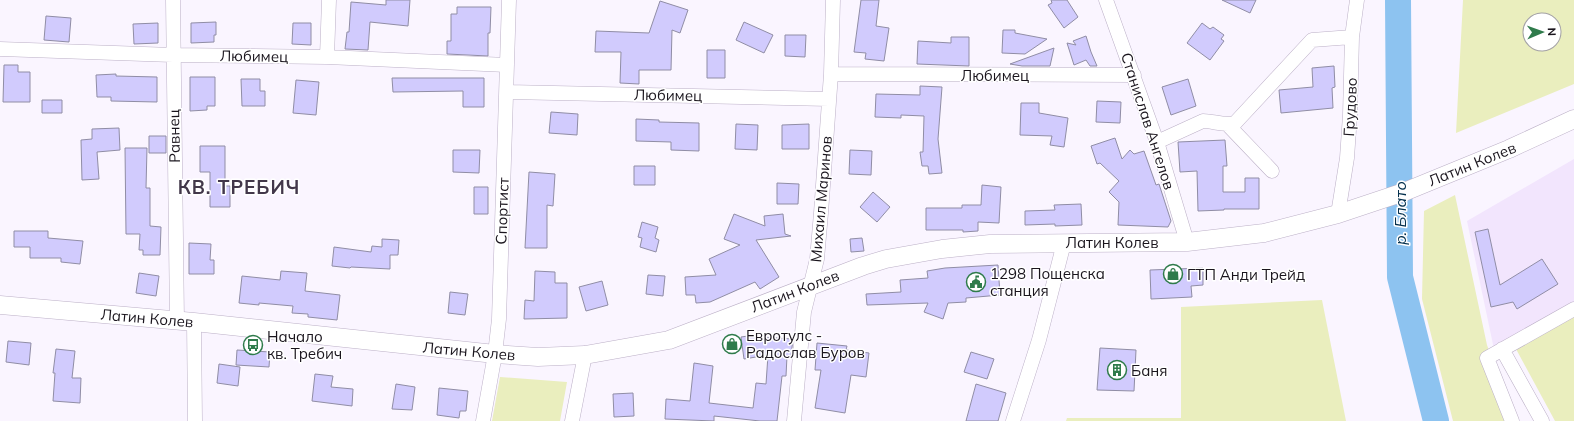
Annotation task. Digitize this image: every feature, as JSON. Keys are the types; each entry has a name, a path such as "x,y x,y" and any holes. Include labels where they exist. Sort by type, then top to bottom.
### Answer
{"main road":[{"name":"Латин Колев","path":"0,305 186,321 495,354 538,357 585,355 669,340 810,285 886,259 942,249 990,244 1064,242 1187,242 1264,233 1342,213 1404,192 1509,149 1574,119"}],"street":[{"name":"Равнец","path":"173,0 173,55 186,321 195,421"},
{"path":"327,57 329,0"},
{"name":"Спортист","path":"484,421 499,319 509,0"},
{"name":"Михаил Маринов","path":"794,421 804,312 817,251 831,74 834,0"},
{"name":"Станислав Ангелов","path":"1106,0 1157,142 1187,242"},
{"name":"Грудово","path":"1342,213 1350,115 1352,37 1357,0"},
{"path":"1157,142 1203,121 1211,121 1228,125 1235,123 1312,40 1352,37"},
{"name":"Любимец","path":"0,49 173,55 327,57 507,65"},
{"name":"Любимец","path":"831,74 1134,75"},
{"name":"Любимец","path":"507,92 829,99"},
{"path":"1228,125 1272,171"},
{"path":"1013,421 1039,340 1064,242"},
{"path":"1512,421 1487,358 1574,309"},
{"path":"1502,349 1542,421"},
{"path":"572,421 585,355"}],"shaded area":[{"path":"1574,159 1574,313 1495,354 1467,221"}],"green space":[{"path":"1463,0 1574,0 1574,84 1456,133"},
{"path":"1455,195 1487,345 1514,421 1453,421 1422,299 1424,211"},
{"path":"1322,300 1346,421 1066,421 1067,418 1181,418 1181,307"},
{"path":"1574,317 1574,421 1555,421 1516,349"},
{"path":"500,377 567,382 560,421 492,421"}],"building":[{"path":"386,0 410,0 408,26 370,22 368,50 345,49 347,32 349,32 351,2 386,5"},
{"path":"861,0 879,0 876,26 889,28 884,61 865,59 866,53 854,52"},
{"path":"1051,0 1067,0 1078,17 1064,28 1048,5 1052,3"},
{"path":"1222,0 1256,0 1250,13"},
{"path":"660,1 688,10 680,33 672,30 671,70 639,70 639,84 620,83 621,52 595,52 596,31 649,33"},
{"path":"457,7 491,7 490,33 488,33 488,56 447,54 447,41 451,41 451,14 457,14"},
{"path":"46,16 71,18 69,42 44,40"},
{"path":"216,22 216,35 214,35 214,42 191,43 191,23"},
{"path":"744,22 773,35 764,53 736,40"},
{"path":"158,23 158,43 134,44 133,24"},
{"path":"293,23 311,23 311,45 292,44"},
{"path":"1202,23 1210,29 1213,27 1224,35 1221,39 1224,41 1210,60 1187,43"},
{"path":"1003,30 1015,30 1015,33 1047,39 1025,54 1002,53"},
{"path":"785,35 806,35 805,57 785,56"},
{"path":"1086,36 1097,66 1090,66 1086,60 1074,65 1067,43 1076,45 1073,41"},
{"path":"951,37 969,37 969,66 917,64 918,41 951,43"},
{"path":"1054,48 1050,66 1022,66 1010,64"},
{"path":"707,50 725,50 725,78 707,78"},
{"path":"4,65 18,65 18,72 30,72 30,102 3,102"},
{"path":"1334,66 1335,87 1332,88 1333,108 1281,113 1279,90 1313,87 1312,68"},
{"path":"116,74 116,76 157,77 157,102 111,101 111,97 97,97 96,75"},
{"path":"190,77 215,77 215,106 207,106 207,110 190,111"},
{"path":"392,78 484,78 484,107 463,107 463,91 393,92"},
{"path":"241,79 260,79 260,91 265,91 265,106 242,106"},
{"path":"1188,79 1196,106 1171,115 1162,87"},
{"path":"296,80 319,82 316,115 293,113"},
{"path":"920,86 942,87 938,139 942,173 929,174 928,166 922,166 920,152 923,152 924,116 901,115 901,118 875,117 876,94 920,95"},
{"path":"42,100 62,100 62,113 42,113"},
{"path":"1097,101 1121,102 1120,123 1096,122"},
{"path":"1021,103 1039,103 1039,113 1068,118 1064,147 1050,145 1052,136 1020,135"},
{"path":"551,112 578,114 577,135 549,133"},
{"path":"636,119 659,120 659,122 699,123 699,151 671,150 671,142 636,141"},
{"path":"736,124 758,125 757,150 735,149"},
{"path":"809,124 809,149 782,149 782,125"},
{"path":"119,128 120,150 97,152 99,179 82,180 81,140 92,139 92,129"},
{"path":"149,136 166,136 166,153 149,153"},
{"path":"1115,138 1122,159 1130,150 1134,154 1144,151 1156,185 1159,184 1171,221 1168,227 1118,225 1119,202 1109,192 1119,181 1100,163 1097,164 1091,146"},
{"path":"1225,140 1227,166 1223,166 1223,192 1245,192 1245,178 1259,178 1259,209 1198,211 1197,171 1180,172 1178,142"},
{"path":"200,146 225,146 225,186 230,186 230,207 210,207 210,172 200,172"},
{"path":"125,148 147,148 146,188 150,188 150,226 161,227 160,255 143,255 143,250 139,250 140,234 126,234"},
{"path":"453,150 480,150 479,173 453,172"},
{"path":"850,150 872,151 871,175 849,174"},
{"path":"634,166 655,166 655,185 634,185"},
{"path":"529,172 555,174 553,206 547,205 547,248 525,248"},
{"path":"777,183 799,184 798,204 777,204"},
{"path":"982,185 1001,187 999,223 978,222 978,231 963,232 963,230 926,230 926,208 962,208 962,205 981,205"},
{"path":"474,187 488,187 488,214 474,214"},
{"path":"873,192 890,207 877,222 860,207"},
{"path":"1081,204 1082,225 1025,225 1025,211 1055,210 1054,205"},
{"path":"734,214 765,226 764,216 783,214 785,234 791,236 756,240 779,277 760,289 755,282 710,302 696,303 695,295 686,295 685,277 716,275 709,259 740,245 724,239"},
{"path":"642,222 658,227 655,238 659,240 656,252 640,247 642,238 638,237"},
{"path":"1488,229 1500,285 1542,259 1558,284 1517,309 1513,302 1491,307 1475,232"},
{"path":"14,231 48,231 48,238 83,241 80,264 61,262 61,258 30,258 30,247 14,247"},
{"path":"862,238 864,251 851,252 850,239"},
{"path":"382,239 399,240 398,255 390,255 390,269 332,266 334,247 371,252 372,246 382,247"},
{"path":"189,243 211,244 210,260 214,260 214,274 189,274"},
{"path":"998,265 1000,295 966,298 966,302 948,303 943,319 924,312 928,303 867,305 866,294 901,292 900,280 928,278 927,271 945,268"},
{"path":"1203,268 1203,285 1191,286 1192,297 1151,299 1150,270"},
{"path":"281,271 307,273 305,291 340,295 337,320 308,317 308,314 292,313 293,306 239,303 242,276 280,280"},
{"path":"535,271 555,272 555,283 567,283 567,318 524,319 525,300 534,301"},
{"path":"139,273 159,276 156,296 136,293"},
{"path":"648,275 665,276 663,296 646,294"},
{"path":"602,281 608,305 586,311 579,287"},
{"path":"450,292 468,294 465,315 448,313"},
{"path":"762,334 762,337 793,339 791,356 787,356 786,376 782,376 777,421 760,421 714,416 714,421 665,419 666,399 690,401 694,363 713,366 709,403 753,408 756,383 766,384 768,355 744,359 741,337"},
{"path":"8,341 31,343 29,365 6,362"},
{"path":"817,343 847,346 846,350 869,353 866,377 851,375 845,413 815,408 821,370 815,370"},
{"name":"Баня","path":"1100,348 1136,350 1134,391 1097,390"},
{"path":"56,349 75,351 72,378 81,378 80,403 53,401 55,373 53,373"},
{"path":"237,350 270,352 269,367 236,365"},
{"path":"971,352 994,359 987,379 964,372"},
{"path":"219,364 240,367 238,386 217,383"},
{"path":"315,374 333,376 331,387 353,389 352,406 312,401"},
{"path":"396,384 415,387 412,410 392,409"},
{"path":"976,384 1006,393 998,421 966,421"},
{"path":"439,388 468,391 466,411 460,411 459,418 437,415"},
{"path":"633,393 634,416 614,417 613,394"}],"waterway":[{"name":"р. Блато","path":"1398,0 1400,277 1436,421"}],"place":[{"name":"ГТП Анди Трейд","path":"1173,274"},
{"name":"1298 Пощенска станция","path":"976,282"},
{"name":"Евротулс - Радослав Буров","path":"732,344"},
{"name":"Начало кв. Требич","path":"253,345"},
{"name":"Баня","path":"1117,370"}],"district":[{"name":"КВ. ТРЕБИЧ","path":"239,187"}]}
